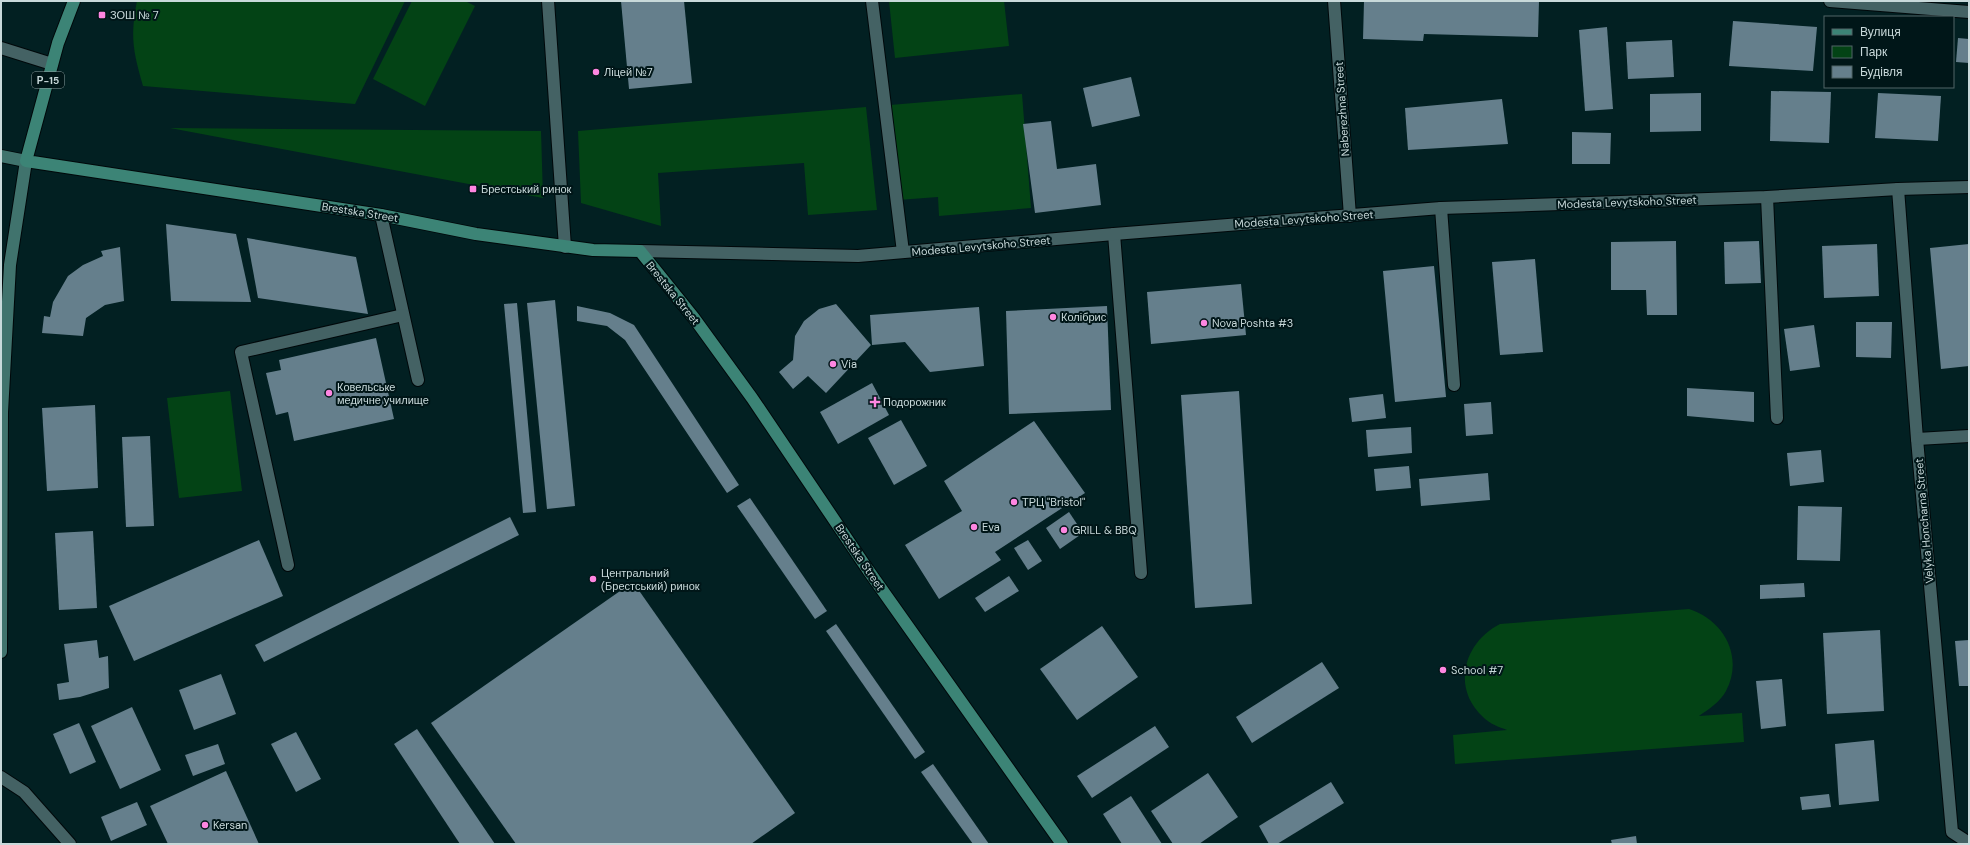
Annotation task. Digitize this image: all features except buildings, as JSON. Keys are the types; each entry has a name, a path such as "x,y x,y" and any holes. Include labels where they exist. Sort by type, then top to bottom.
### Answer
{"main road":[{"name":"Р-15","path":"26,161 52,64 74,1"},
{"path":"1,156 26,161 10,265 2,412 1,652"},
{"name":"Brestska Street","path":"26,161 381,215 476,234 565,247 640,252 694,318 752,398 868,570 1062,844"}],"street":[{"path":"548,1 565,247"},
{"path":"872,1 903,252"},
{"name":"Naberezhna Street","path":"1334,1 1350,216"},
{"path":"1830,1 1969,12"},
{"path":"1,48 52,64"},
{"name":"Modesta Levytskoho Street","path":"640,252 858,256 1441,208 1767,197 1898,189 1969,187"},
{"name":"Velyka Honcharna Street","path":"1898,189 1917,440 1952,832 1969,843"},
{"path":"1767,197 1777,418"},
{"path":"1441,208 1454,385"},
{"path":"381,215 418,380"},
{"path":"1114,234 1141,573"},
{"path":"288,565 240,352 403,315"},
{"path":"1917,440 1969,436"},
{"path":"1,777 24,792 70,844"}],"green space":[{"path":"137,1 405,1 355,104 143,86 135,53 133,34"},
{"path":"412,1 465,1 475,6 425,106 373,79"},
{"path":"889,1 1004,1 1009,46 895,58"},
{"path":"1022,94 1031,208 939,216 938,197 898,200 890,105"},
{"path":"866,107 877,210 808,215 804,163 658,173 661,226 581,203 578,131"},
{"path":"170,128 541,131 543,198"},
{"path":"230,391 242,491 179,498 167,398"},
{"path":"1689,609 1701,614 1721,631 1727,641 1733,665 1731,678 1724,695 1714,705 1699,716 1742,713 1744,742 1455,764 1453,735 1507,730 1483,717 1473,705 1467,693 1465,680 1466,666 1470,654 1478,642 1488,632 1500,624"}],"place":[{"name":"ЗОШ № 7","path":"102,15"},
{"name":"Ліцей №7","path":"596,72"},
{"name":"Брестський ринок","path":"473,189"},
{"name":"Колібрис","path":"1053,317"},
{"name":"Nova Poshta #3","path":"1204,323"},
{"name":"Via","path":"833,364"},
{"name":"Ковельське медичне училище","path":"329,393"},
{"name":"Подорожник","path":"875,402"},
{"name":"ТРЦ \"Bristol\"","path":"1014,502"},
{"name":"Eva","path":"974,527"},
{"name":"GRILL & BBQ","path":"1064,530"},
{"name":"Центральний (Брестський) ринок","path":"593,579"},
{"name":"School #7","path":"1443,670"},
{"name":"Kersan","path":"205,825"}]}
